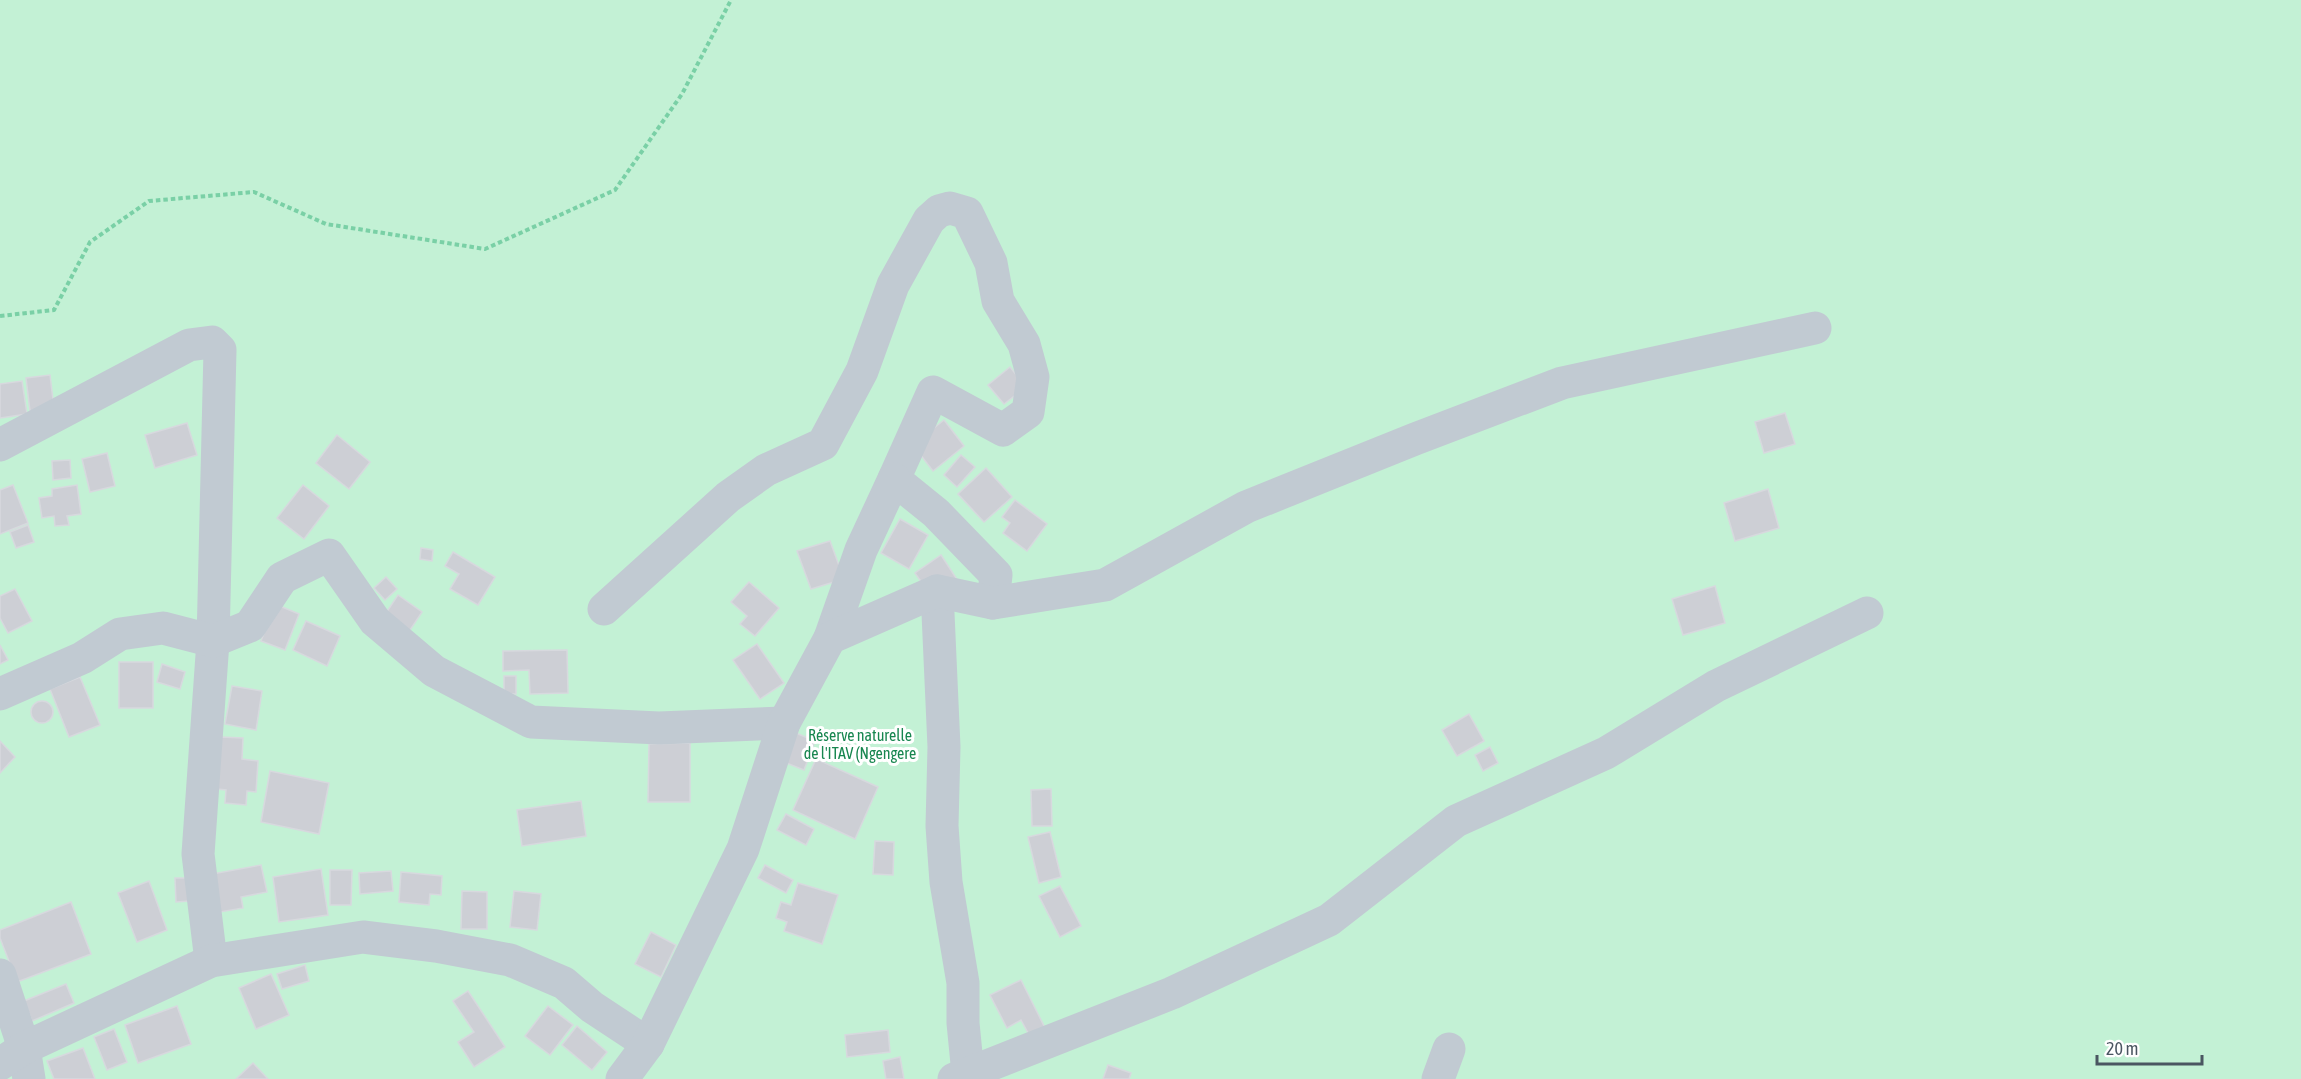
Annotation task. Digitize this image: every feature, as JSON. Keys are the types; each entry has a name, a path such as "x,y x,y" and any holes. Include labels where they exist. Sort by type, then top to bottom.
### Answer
{"street":[{"path":"604,609 728,496 766,470 823,444 862,370 893,285 929,220 939,211 950,208 967,213 992,263 998,301 1024,345 1033,377 1028,412 1003,430 933,392 861,550 830,638 784,723 743,849 648,1044 622,1079"},
{"path":"830,638 937,591 993,603 1105,585 1246,507 1562,383 1815,328"},
{"path":"0,445 189,345 212,342 220,350 213,641 198,854 210,961"},
{"path":"894,479 936,513 996,575 993,603"},
{"path":"0,694 82,658 120,634 163,628 213,641 250,626 282,578 329,555 375,621 434,671 531,722 659,728 784,723"},
{"path":"937,591 944,747 942,826 948,894 963,983 963,1077 1172,993 1329,920 1456,821 1606,753 1716,686 1867,613"},
{"path":"0,975 18,1064 210,961 363,937 436,946 510,960 564,983 592,1007 648,1044"},
{"path":"1438,1079 1449,1049"}],"path":[{"path":"0,316 54,310 90,242 149,201 254,192 326,224 485,249 615,190 682,94 731,0"}],"green space":[{"name":"Réserve naturelle de l'ITAV (Ngengere","path":"0,0 2301,0 2301,1079 0,1079"}],"building":[{"path":"1010,367 1026,387 1004,404 988,385"},
{"path":"50,375 54,408 30,411 26,378"},
{"path":"22,381 27,414 0,418 0,384"},
{"path":"1785,413 1795,444 1764,453 1755,422"},
{"path":"944,420 964,446 933,471 913,445"},
{"path":"187,423 197,455 155,468 145,435"},
{"path":"337,435 370,462 349,489 316,463"},
{"path":"107,453 115,486 90,492 82,459"},
{"path":"961,455 975,467 957,487 944,475"},
{"path":"70,460 71,478 53,480 52,461"},
{"path":"986,468 1012,497 984,522 958,494"},
{"path":"13,485 28,523 0,534 0,490"},
{"path":"77,485 81,514 67,516 69,525 55,526 54,516 42,518 39,498 52,496 52,489"},
{"path":"303,485 329,506 304,539 277,518"},
{"path":"1768,489 1779,528 1735,541 1724,503"},
{"path":"1015,500 1047,524 1027,551 1003,533 1010,523 1002,517"},
{"path":"900,519 928,535 909,569 881,553"},
{"path":"28,525 34,542 16,548 10,532"},
{"path":"830,541 844,579 811,589 797,551"},
{"path":"421,548 433,550 432,561 420,559"},
{"path":"453,552 495,577 478,605 450,589 459,574 445,566"},
{"path":"941,555 958,581 933,599 915,573"},
{"path":"386,577 397,589 385,600 374,588"},
{"path":"749,582 779,608 755,636 740,624 747,616 731,602"},
{"path":"1715,586 1725,623 1683,635 1672,599"},
{"path":"15,589 32,621 8,633 0,618 0,596"},
{"path":"398,595 422,612 406,636 382,619"},
{"path":"275,604 299,614 285,650 261,641"},
{"path":"306,621 340,636 327,666 293,650"},
{"path":"757,644 784,683 760,699 733,660"},
{"path":"0,645 8,660 0,664"},
{"path":"567,650 568,693 530,694 529,670 503,671 503,651"},
{"path":"119,662 153,662 153,708 119,708"},
{"path":"162,664 185,672 180,689 157,682"},
{"path":"504,676 516,676 516,694 504,694"},
{"path":"80,677 100,725 69,737 50,689"},
{"path":"232,686 262,691 256,730 225,724"},
{"path":"42,701 50,704 53,712 50,720 42,723 34,720 31,712 34,704"},
{"path":"1469,714 1484,741 1457,756 1442,730"},
{"path":"791,731 815,741 804,770 779,760"},
{"path":"221,737 243,738 242,759 258,761 256,792 247,791 246,805 225,803 226,790 217,789"},
{"path":"0,741 15,757 0,773"},
{"path":"690,743 690,802 648,802 649,744"},
{"path":"1490,747 1498,763 1483,771 1475,755"},
{"path":"816,759 878,787 855,839 793,810"},
{"path":"270,771 329,783 319,834 261,822"},
{"path":"1051,789 1052,826 1032,826 1031,790"},
{"path":"581,801 586,836 522,846 517,810"},
{"path":"786,814 814,829 806,845 777,830"},
{"path":"1050,832 1061,877 1039,883 1028,837"},
{"path":"875,841 894,842 893,875 873,874"},
{"path":"261,865 267,892 241,897 243,908 220,912 212,874"},
{"path":"765,865 793,880 786,893 758,878"},
{"path":"321,869 328,915 279,922 273,877"},
{"path":"330,870 352,870 351,905 330,905"},
{"path":"391,871 393,891 360,894 359,873"},
{"path":"401,872 442,876 441,895 430,894 429,905 399,902"},
{"path":"175,878 189,878 190,901 176,902"},
{"path":"149,881 167,930 137,942 118,893"},
{"path":"798,883 838,895 822,944 784,931 787,922 776,918 781,902 791,905"},
{"path":"1060,886 1081,926 1060,937 1039,896"},
{"path":"462,891 487,892 487,929 461,929"},
{"path":"514,891 541,894 537,930 510,927"},
{"path":"71,902 91,954 17,982 0,938 0,930"},
{"path":"651,932 676,945 661,977 635,964"},
{"path":"305,965 309,981 282,989 277,974"},
{"path":"271,974 289,1015 256,1029 239,988"},
{"path":"1021,980 1048,1034 1033,1042 1021,1020 1007,1028 990,995"},
{"path":"66,984 74,1003 32,1021 24,1001"},
{"path":"468,991 505,1047 474,1067 458,1042 474,1032 453,1001"},
{"path":"177,1006 191,1044 138,1063 125,1025"},
{"path":"548,1006 573,1025 550,1055 525,1036"},
{"path":"577,1026 607,1052 592,1070 562,1045"},
{"path":"114,1029 127,1062 107,1070 94,1037"},
{"path":"888,1030 890,1052 847,1057 845,1035"},
{"path":"83,1048 95,1079 54,1079 47,1061"},
{"path":"900,1057 904,1079 886,1079 883,1061"},
{"path":"253,1063 268,1079 236,1079"},
{"path":"1108,1065 1131,1073 1129,1079 1103,1079"}]}
